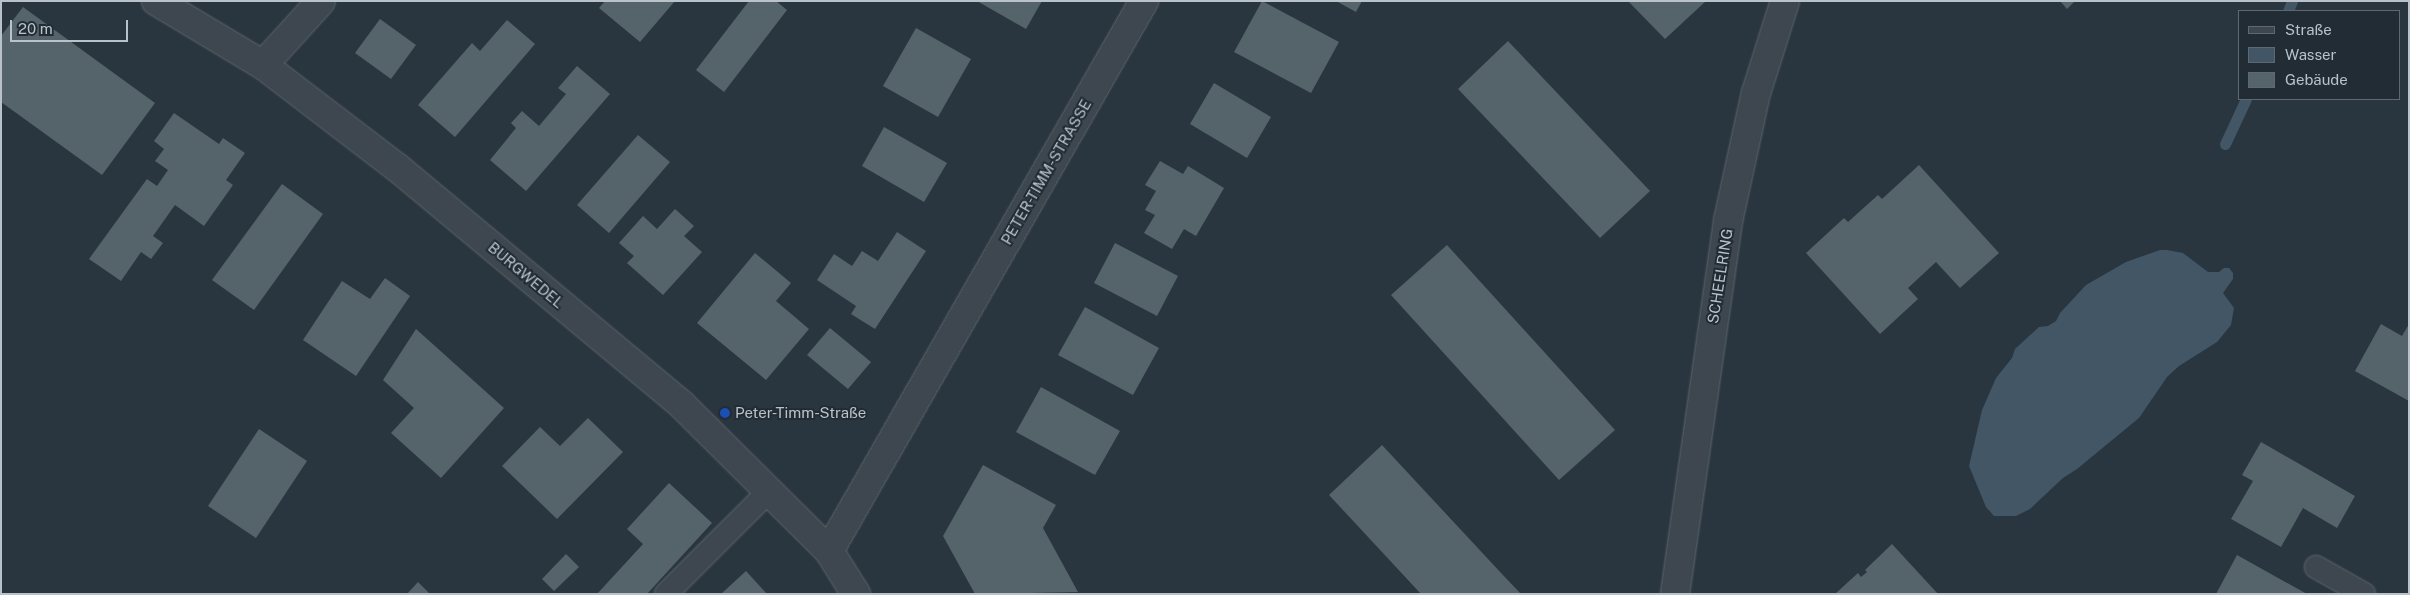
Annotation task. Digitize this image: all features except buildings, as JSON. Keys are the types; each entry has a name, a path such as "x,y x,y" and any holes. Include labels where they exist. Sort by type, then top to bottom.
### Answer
{"street":[{"name":"BURGWEDEL","path":"156,1 263,65 399,169 682,405 829,551 850,591"},
{"path":"263,65 321,1"},
{"name":"PETER-TIMM-STRASSE","path":"829,551 1144,1"},
{"name":"SCHEELRING","path":"1675,594 1728,220 1756,93 1785,1"},
{"name":"SCHEELRING","path":"1682,555 1694,594"}],"lane":[{"path":"666,594 769,491"},
{"path":"2316,568 2364,594"}],"water":[{"path":"2160,250 2183,253 2208,272 2219,272 2224,268 2229,268 2233,273 2233,279 2223,293 2234,308 2231,325 2217,342 2179,366 2167,377 2139,418 2077,469 2063,478 2030,509 2016,516 1994,516 1986,507 1969,466 1982,410 1996,378 2012,358 2015,349 2039,327 2048,326 2056,321 2060,313 2086,285 2126,262"}],"waterway":[{"path":"2288,10 2292,1"},
{"path":"2225,144 2246,100"}],"place":[{"name":"Peter-Timm-Straße","path":"725,413"}]}
